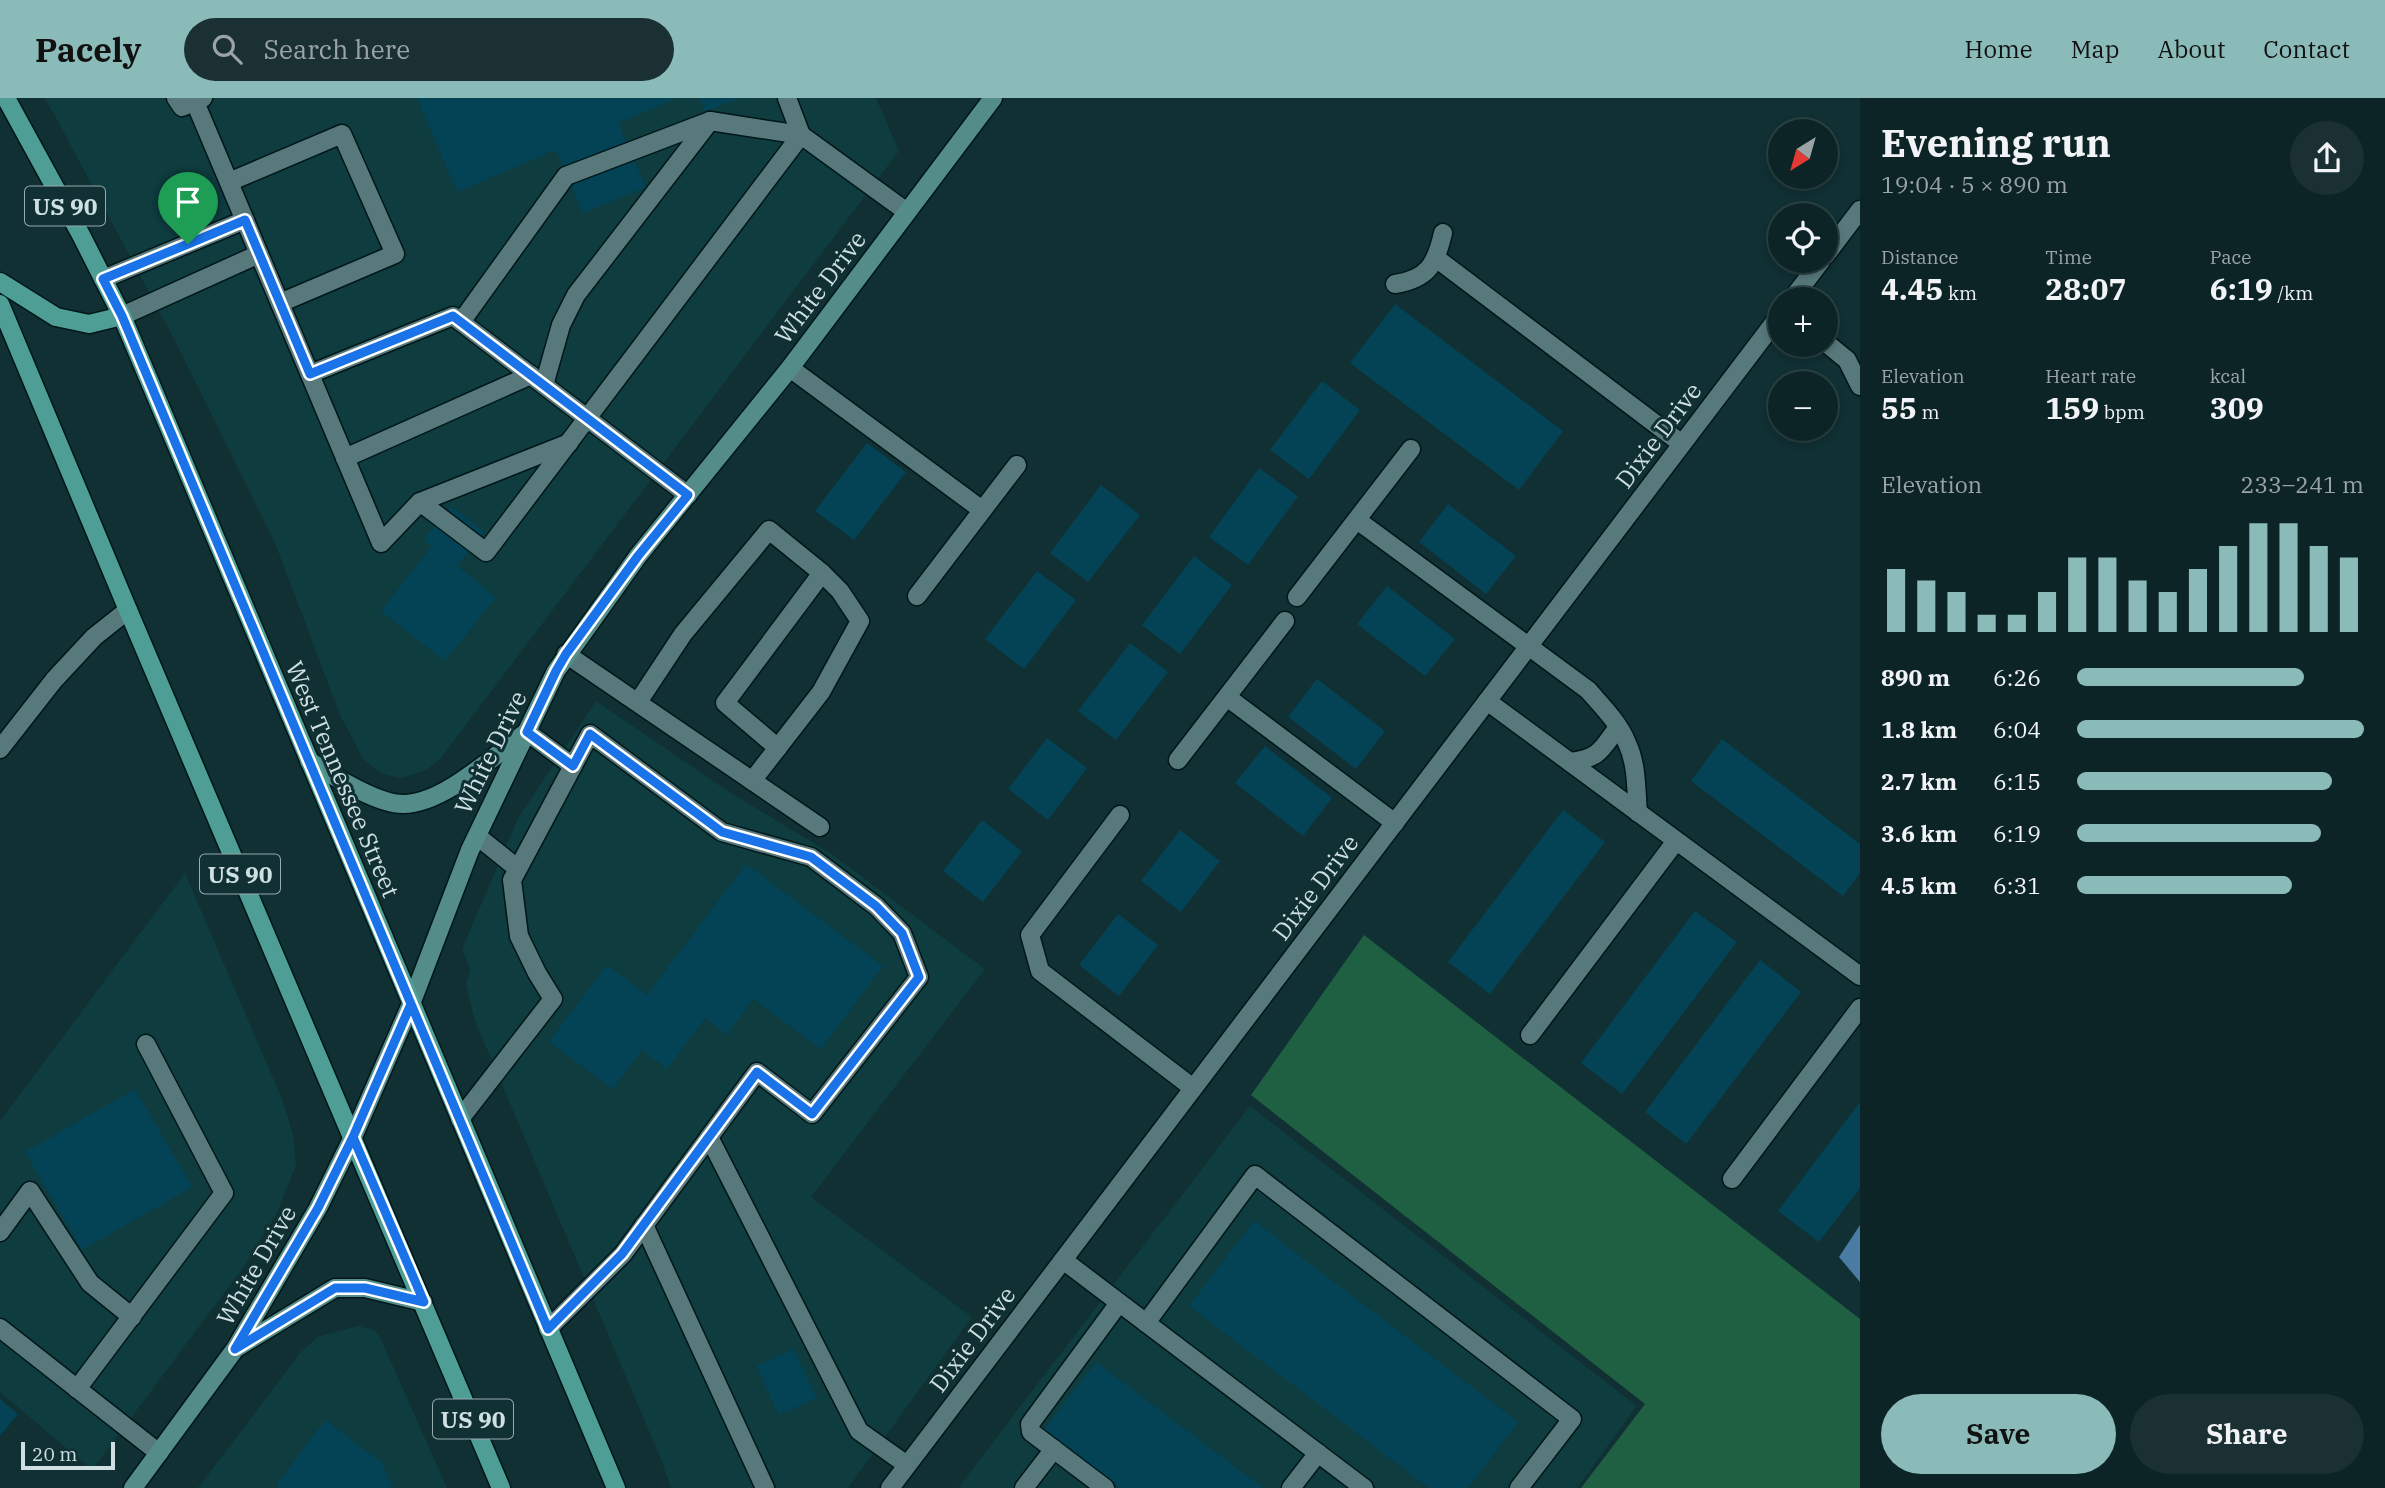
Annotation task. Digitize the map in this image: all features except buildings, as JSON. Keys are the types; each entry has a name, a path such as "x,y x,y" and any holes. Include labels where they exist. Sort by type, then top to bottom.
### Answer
{"main road":[{"name":"West Tennessee Street","path":"6,98 122,316 616,1488"},
{"path":"0,282 56,317 89,324 122,316"},
{"name":"US 90","path":"0,304 501,1488"}],"street":[{"path":"176,98 182,107 199,100 229,182 381,543 420,502 569,443"},
{"path":"787,98 801,135"},
{"name":"White Drive","path":"134,1488 235,1349 318,1208 353,1137 411,1004 477,836 566,654 638,556 790,368 993,98"},
{"path":"345,458 537,380 576,295 710,121"},
{"path":"461,322 566,176 710,121 801,135 907,212"},
{"path":"229,182 342,134 395,254 280,303"},
{"path":"420,502 486,552 801,135"},
{"path":"1838,239 1860,210"},
{"path":"103,279 245,220"},
{"path":"1395,284 1428,271 1436,258 1443,233"},
{"path":"122,316 260,254"},
{"path":"1436,258 1682,444"},
{"path":"1801,287 1812,273"},
{"path":"310,374 453,316 688,495"},
{"name":"Dixie Drive","path":"890,1488 1768,332"},
{"path":"1838,353 1847,360 1860,386"},
{"path":"790,368 982,510"},
{"path":"1297,597 1411,449"},
{"path":"917,596 1017,465"},
{"path":"1357,520 1588,690 1627,742 1634,768 1638,813"},
{"path":"638,702 683,634 769,530 822,573 840,591 860,621 821,692 752,781"},
{"path":"778,748 725,703 822,573"},
{"path":"0,748 54,680 94,637 128,610"},
{"path":"1178,760 1285,621"},
{"path":"566,654 820,827"},
{"path":"1227,697 1395,822"},
{"path":"1487,701 1860,976"},
{"path":"1570,762 1590,759 1599,752 1618,727"},
{"path":"309,761 353,788 401,804 424,800 454,786 527,732 573,766"},
{"path":"460,1119 553,999 519,936 512,880 590,734 722,832 811,857 876,906 902,933 919,977 812,1114 757,1072 622,1254 548,1329"},
{"path":"1121,814 1030,934 1040,971 1193,1088"},
{"path":"477,836 517,869"},
{"path":"1530,1035 1676,841"},
{"path":"1732,1179 1860,1008"},
{"path":"77,1389 224,1193 146,1044"},
{"path":"709,1137 859,1431 907,1465"},
{"path":"1146,1323 1255,1175 1572,1419 1519,1488"},
{"path":"0,1232 30,1191 90,1283 132,1317"},
{"path":"644,1225 765,1488"},
{"path":"1063,1260 1364,1488"},
{"path":"235,1349 335,1288 365,1288 424,1302"},
{"path":"1105,1488 1031,1432 1030,1424 1119,1303"},
{"path":"0,1328 159,1453"},
{"path":"1024,1488 1054,1449"},
{"path":"1291,1488 1318,1453"}],"shaded area":[{"path":"44,98 876,98 899,151 441,758 426,770 402,778 382,774 363,759 340,715 275,543 175,341"},
{"path":"596,701 731,793 832,854 985,969 811,1197 972,1317 848,1488 671,1488 475,1021 466,985 470,969 462,949 518,818"},
{"path":"185,873 282,1099 293,1134 296,1165 277,1213 243,1268 92,1470 0,1392 0,1121"},
{"path":"1250,1106 1637,1406 1577,1488 958,1488"},
{"path":"358,1326 374,1330 381,1339 447,1488 198,1488 301,1352 317,1337"}],"green space":[{"path":"1364,935 1860,1319 1860,1488 1581,1488 1645,1404 1251,1095"}],"water":[{"path":"1860,1225 1860,1282 1839,1257"}],"route":[{"path":"188,244 103,279 122,316 411,1004 353,1137 318,1208 235,1349 335,1288 365,1288 424,1302 353,1137 382,1070 411,1004 548,1329 622,1254 757,1072 812,1114 919,977 902,933 876,906 811,857 722,832 590,734 573,766 527,732 566,654 638,556 688,495 453,316 310,374 245,220 188,244"}]}
